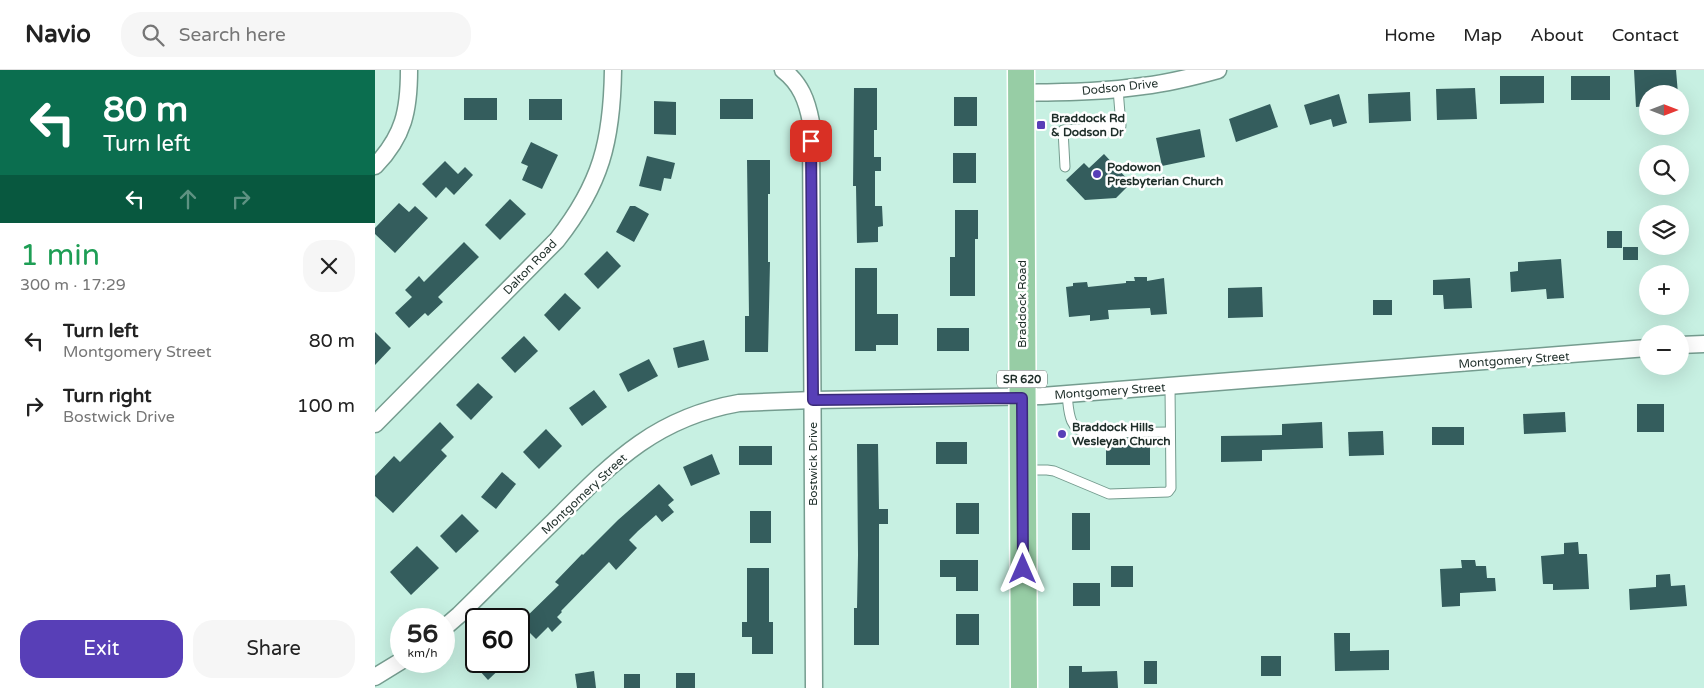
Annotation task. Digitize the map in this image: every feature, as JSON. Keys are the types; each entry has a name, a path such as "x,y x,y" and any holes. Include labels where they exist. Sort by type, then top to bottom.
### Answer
{"main road":[{"name":"Braddock Road","path":"1021,82 1024,688"}],"street":[{"path":"375,166 393,144 404,122 407,109 409,70"},
{"name":"Dalton Road","path":"375,424 557,240 571,222 591,188 602,160 610,128 613,70"},
{"name":"Bostwick Drive","path":"783,70 800,88 808,105 811,122 814,688"},
{"name":"Dodson Drive","path":"1021,82 1118,89 1178,80 1218,70"},
{"path":"1689,345 1704,344"},
{"name":"Montgomery Street","path":"455,618 607,469 645,439 672,424 727,405 813,400 1022,398 1639,349"},
{"path":"375,678 390,668"}],"lane":[{"path":"1065,167 1063,130 1121,126 1118,89"},
{"path":"1023,470 1047,470 1060,473 1109,494 1168,492 1171,488 1170,387"},
{"path":"1067,395 1070,417 1074,427 1079,432 1170,432"}],"building":[{"path":"1634,70 1676,70 1677,85 1639,85 1639,107 1636,107"},
{"path":"1500,76 1544,76 1544,103 1500,104"},
{"path":"1571,76 1610,76 1610,100 1571,100"},
{"path":"854,88 877,88 877,130 874,130 874,157 881,157 881,171 875,171 875,206 882,206 883,226 878,227 878,242 857,243 856,186 853,186"},
{"path":"1475,88 1477,119 1437,120 1436,89"},
{"path":"1410,92 1411,121 1369,123 1368,94"},
{"path":"1339,94 1347,123 1333,127 1331,119 1310,125 1304,105"},
{"path":"954,97 977,97 977,126 954,126"},
{"path":"464,98 497,98 497,120 464,120"},
{"path":"529,99 562,99 562,120 529,120"},
{"path":"720,99 753,99 753,119 720,119"},
{"path":"654,101 676,102 676,135 654,134"},
{"path":"1270,104 1278,127 1236,142 1229,119"},
{"path":"1200,129 1205,157 1162,166 1156,138"},
{"path":"531,142 558,155 542,189 522,180 528,166 521,163"},
{"path":"953,153 976,153 976,183 953,183"},
{"name":"Podowon Presbyterian Church","path":"1104,154 1131,183 1116,198 1085,200 1066,180 1084,163 1089,168"},
{"path":"647,156 675,163 671,179 664,178 661,191 639,186"},
{"path":"747,160 770,160 770,194 768,194 768,262 770,262 768,352 745,352 745,316 749,316"},
{"path":"445,161 458,174 465,167 473,175 454,195 446,187 436,198 422,184"},
{"path":"510,199 526,214 500,240 485,225"},
{"path":"399,203 409,212 415,206 428,218 395,253 375,234 375,228"},
{"path":"630,206 635,206 649,214 634,242 616,232"},
{"path":"955,210 978,210 978,239 975,239 975,296 950,296 950,257 955,257"},
{"path":"1607,231 1622,231 1622,248 1607,248"},
{"path":"464,242 479,257 438,297 443,302 428,316 425,313 409,328 395,313 412,297 405,290 419,276 424,282"},
{"path":"1623,247 1638,247 1638,260 1623,260"},
{"path":"607,251 621,266 598,289 584,274"},
{"path":"1561,259 1564,298 1547,299 1546,289 1511,292 1510,272 1518,271 1518,262"},
{"path":"855,268 877,268 877,314 898,314 898,345 876,345 876,351 855,351"},
{"path":"1134,277 1147,277 1147,281 1164,278 1167,314 1151,315 1150,308 1108,310 1109,319 1090,321 1090,315 1069,317 1066,287 1073,286 1073,283 1087,282 1088,287 1126,283 1126,281 1135,281"},
{"path":"1470,278 1472,308 1444,309 1443,295 1433,295 1433,280"},
{"path":"1262,287 1263,317 1228,318 1228,288"},
{"path":"565,293 581,308 559,331 544,315"},
{"path":"1373,300 1392,300 1392,315 1373,315"},
{"path":"937,328 969,328 969,351 937,351"},
{"path":"375,332 391,348 375,365"},
{"path":"524,336 538,351 515,373 501,358"},
{"path":"704,340 709,360 678,368 673,348"},
{"path":"649,359 658,376 628,392 619,374"},
{"path":"478,383 493,397 471,420 456,405"},
{"path":"594,390 607,407 582,426 569,408"},
{"path":"1637,404 1664,404 1664,432 1637,432"},
{"path":"1565,412 1566,432 1524,434 1523,414"},
{"path":"440,422 454,437 441,450 447,456 393,513 375,496 375,476 394,456 400,462"},
{"path":"1322,422 1323,448 1262,450 1262,461 1221,462 1221,436 1282,435 1282,424"},
{"path":"1432,427 1464,427 1464,445 1432,445"},
{"path":"546,429 562,446 539,469 523,452"},
{"path":"1383,431 1384,455 1349,456 1348,432"},
{"path":"1150,438 1150,465 1106,465 1106,439"},
{"path":"936,442 967,442 967,464 936,464"},
{"path":"857,444 878,444 879,509 888,509 888,524 879,524 879,645 854,645 854,608 857,608 858,555"},
{"path":"739,446 772,446 772,465 739,465"},
{"path":"712,454 720,474 691,486 683,467"},
{"path":"502,472 516,484 496,509 481,497"},
{"path":"659,484 674,500 668,505 674,512 662,522 656,515 638,531 629,540 637,548 616,570 609,562 561,611 557,617 562,622 552,632 548,627 536,639 530,633 530,613 559,585 555,582 618,520"},
{"path":"956,503 979,503 979,534 956,534"},
{"path":"750,511 771,511 771,543 750,543"},
{"path":"1072,513 1090,513 1090,550 1072,550"},
{"path":"462,514 479,531 456,553 440,536"},
{"path":"1578,542 1579,554 1587,554 1589,589 1553,590 1553,584 1543,584 1541,556 1564,554 1564,543"},
{"path":"417,546 439,568 411,595 390,572"},
{"path":"940,560 978,560 978,591 956,591 956,577 940,577"},
{"path":"1461,560 1475,560 1476,566 1486,566 1487,578 1495,578 1496,591 1460,593 1460,606 1442,607 1440,569 1462,568"},
{"path":"1111,566 1133,566 1133,587 1111,587"},
{"path":"747,568 769,568 769,622 773,622 773,654 752,654 752,637 742,637 742,622 747,622"},
{"path":"1670,574 1671,586 1685,585 1687,606 1630,610 1629,589 1656,587 1656,575"},
{"path":"1073,583 1100,583 1100,606 1073,606"},
{"path":"956,614 979,614 979,645 956,645"},
{"path":"1334,633 1350,633 1350,651 1389,650 1389,670 1335,671"},
{"path":"1261,656 1281,656 1281,676 1261,676"},
{"path":"1144,661 1157,661 1157,684 1144,684"},
{"path":"1069,666 1082,666 1082,672 1117,671 1118,688 1069,688"},
{"path":"594,671 596,688 577,688 575,674"},
{"path":"482,673 495,673 488,680"},
{"path":"676,673 695,673 695,688 676,688"},
{"path":"624,674 640,674 640,688 624,688"}],"place":[{"name":"Braddock Rd & Dodson Dr","path":"1041,125"},
{"name":"Podowon Presbyterian Church","path":"1097,174"},
{"name":"Braddock Hills Wesleyan Church","path":"1062,434"}],"route":[{"path":"811,141 813,400 1022,398 1023,569"}]}
